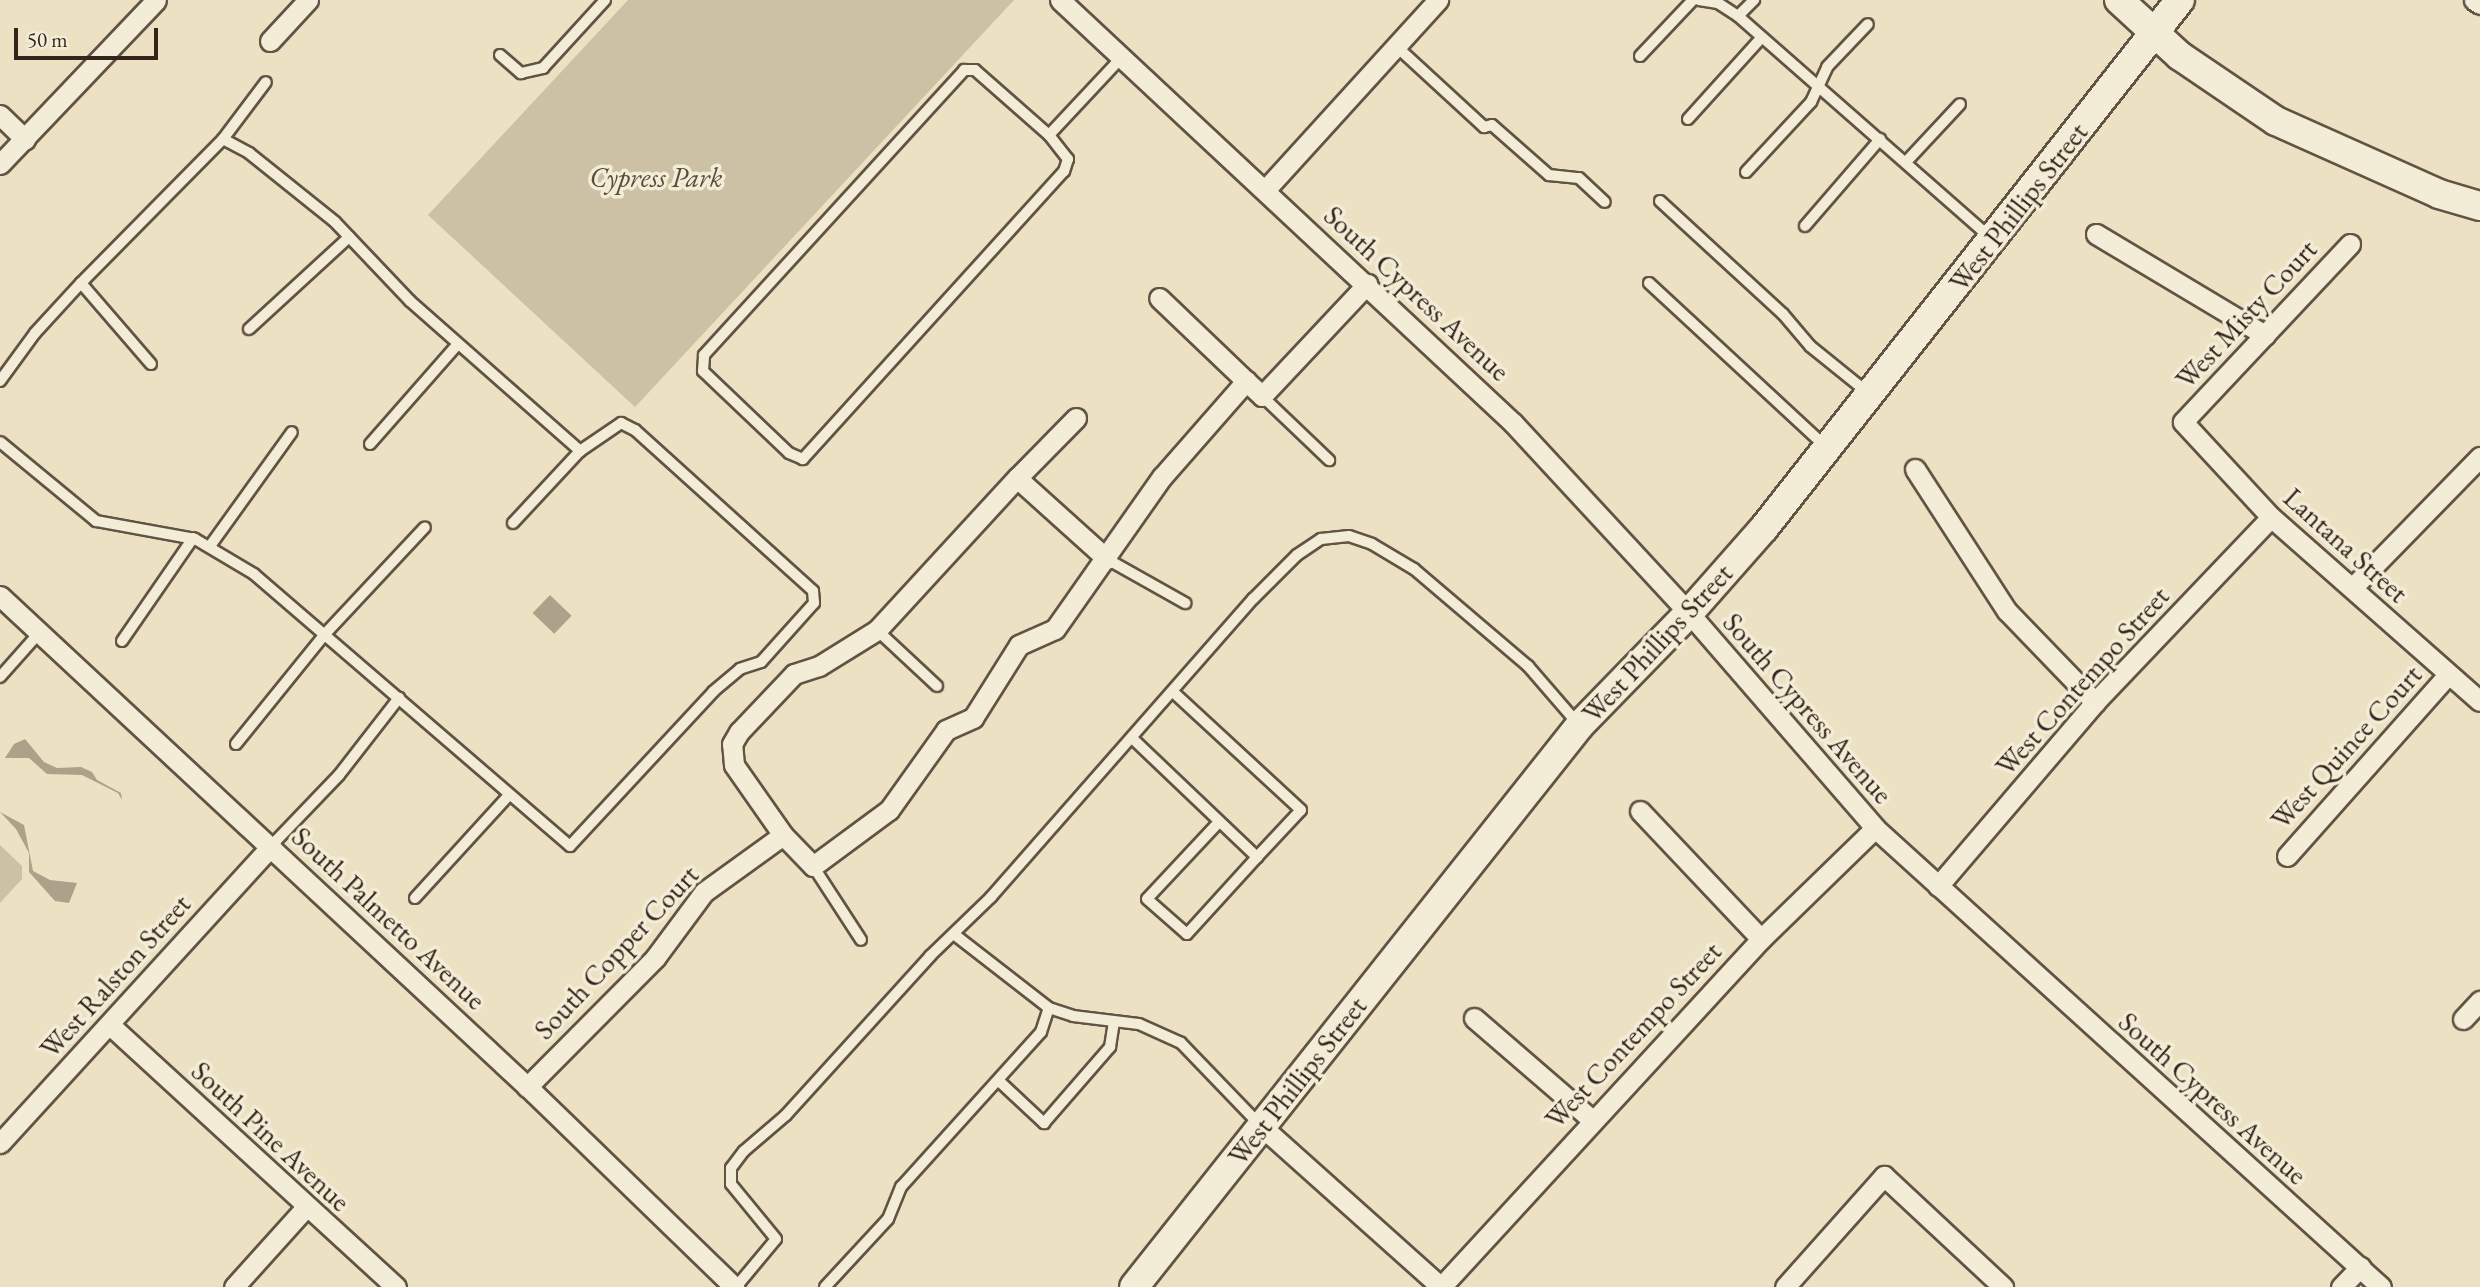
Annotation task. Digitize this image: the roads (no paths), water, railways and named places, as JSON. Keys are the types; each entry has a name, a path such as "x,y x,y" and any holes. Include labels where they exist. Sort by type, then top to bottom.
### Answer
{"street":[{"path":"270,41 308,0"},
{"name":"South Cypress Avenue","path":"1060,0 1266,189 1513,423 1689,613 1875,828 2381,1287"},
{"path":"1266,189 1438,0"},
{"path":"2119,0 2180,56 2276,121 2439,194 2480,206"},
{"name":"West Phillips Street","path":"1134,1287 1580,725 1689,613 1827,449 2180,0"},
{"path":"2474,0 2480,4"},
{"path":"0,164 153,1"},
{"path":"0,115 25,139"},
{"path":"2095,234 2265,335"},
{"name":"West Misty Court","path":"2183,422 2350,244"},
{"path":"1159,298 1262,396 1367,284"},
{"path":"1076,418 877,629 858,644 787,680 732,744 734,765 783,835 813,866 889,810 946,730 973,718 1019,646 1055,629 1200,429 1246,381"},
{"name":"Lantana Street","path":"2183,422 2271,517 2353,587 2447,676 2480,701"},
{"path":"2353,587 2480,457"},
{"path":"1914,469 2007,611 2095,702"},
{"path":"1017,478 1107,559"},
{"name":"West Contempo Street","path":"1938,886 2095,702 2271,517"},
{"name":"South Palmetto Avenue","path":"0,596 271,846 735,1287"},
{"name":"West Quince Court","path":"2287,856 2447,676"},
{"path":"1640,811 1760,939"},
{"name":"West Contempo Street","path":"1441,1287 1760,939 1875,828"},
{"name":"South Copper Court","path":"527,1087 655,958 704,892 783,835"},
{"name":"West Ralston Street","path":"0,1143 110,1026 271,846"},
{"path":"2463,1019 2480,1001"},
{"path":"1474,1018 1592,1120"},
{"name":"South Pine Avenue","path":"110,1026 396,1287"},
{"path":"1261,1126 1441,1287"},
{"path":"1785,1287 1884,1176 2003,1287"},
{"path":"234,1287 306,1207"},
{"path":"2341,1287 2360,1268"}],"lane":[{"path":"500,55 521,73 543,68 605,0"},
{"path":"1640,56 1693,0"},
{"path":"1699,0 1717,3 1738,16 1818,83 1993,239"},
{"path":"1738,16 1754,0"},
{"path":"1746,172 1811,102 1818,83 1868,24"},
{"path":"1688,119 1762,37"},
{"path":"1396,46 1484,127 1492,125 1549,174 1579,178 1605,202"},
{"path":"1049,135 1122,57"},
{"path":"964,70 975,70 1049,135 1068,159 1063,172 803,459 789,453 703,371 704,355 732,321 964,70"},
{"path":"0,381 35,334 81,283 223,139 266,82"},
{"path":"1906,162 1960,104"},
{"path":"223,139 268,168 349,237 458,344 580,451"},
{"path":"1805,226 1880,139"},
{"path":"1660,201 1810,346 1870,394"},
{"path":"249,329 349,237"},
{"path":"81,283 151,364"},
{"path":"1649,284 1827,449"},
{"path":"370,444 458,344"},
{"path":"1262,396 1329,460"},
{"path":"0,442 96,521 193,538 254,574 570,846 713,692 740,669 761,662 814,603 813,590 635,430 621,423 580,451 513,523"},
{"path":"210,546 292,432"},
{"path":"236,744 325,634 425,527"},
{"path":"735,1287 776,1239 731,1184 731,1168 831,1069 930,956 955,935 1297,555 1321,539 1349,536 1414,569 1528,666 1580,725"},
{"path":"122,641 193,538"},
{"path":"1107,559 1185,603"},
{"path":"877,629 937,686"},
{"path":"0,677 40,632"},
{"path":"1173,692 1300,810 1186,934 1147,899 1219,822"},
{"path":"271,846 339,775 400,698"},
{"path":"1132,738 1257,857"},
{"path":"415,898 509,795"},
{"path":"813,866 861,940"},
{"path":"955,935 1049,1008 1139,1024 1181,1043 1261,1126"},
{"path":"825,1287 888,1219 901,1187 1041,1032 1049,1008"},
{"path":"999,1081 1044,1123 1110,1047 1114,1021"}],"park label":[{"name":"Cypress Park","path":"656,177"}]}
